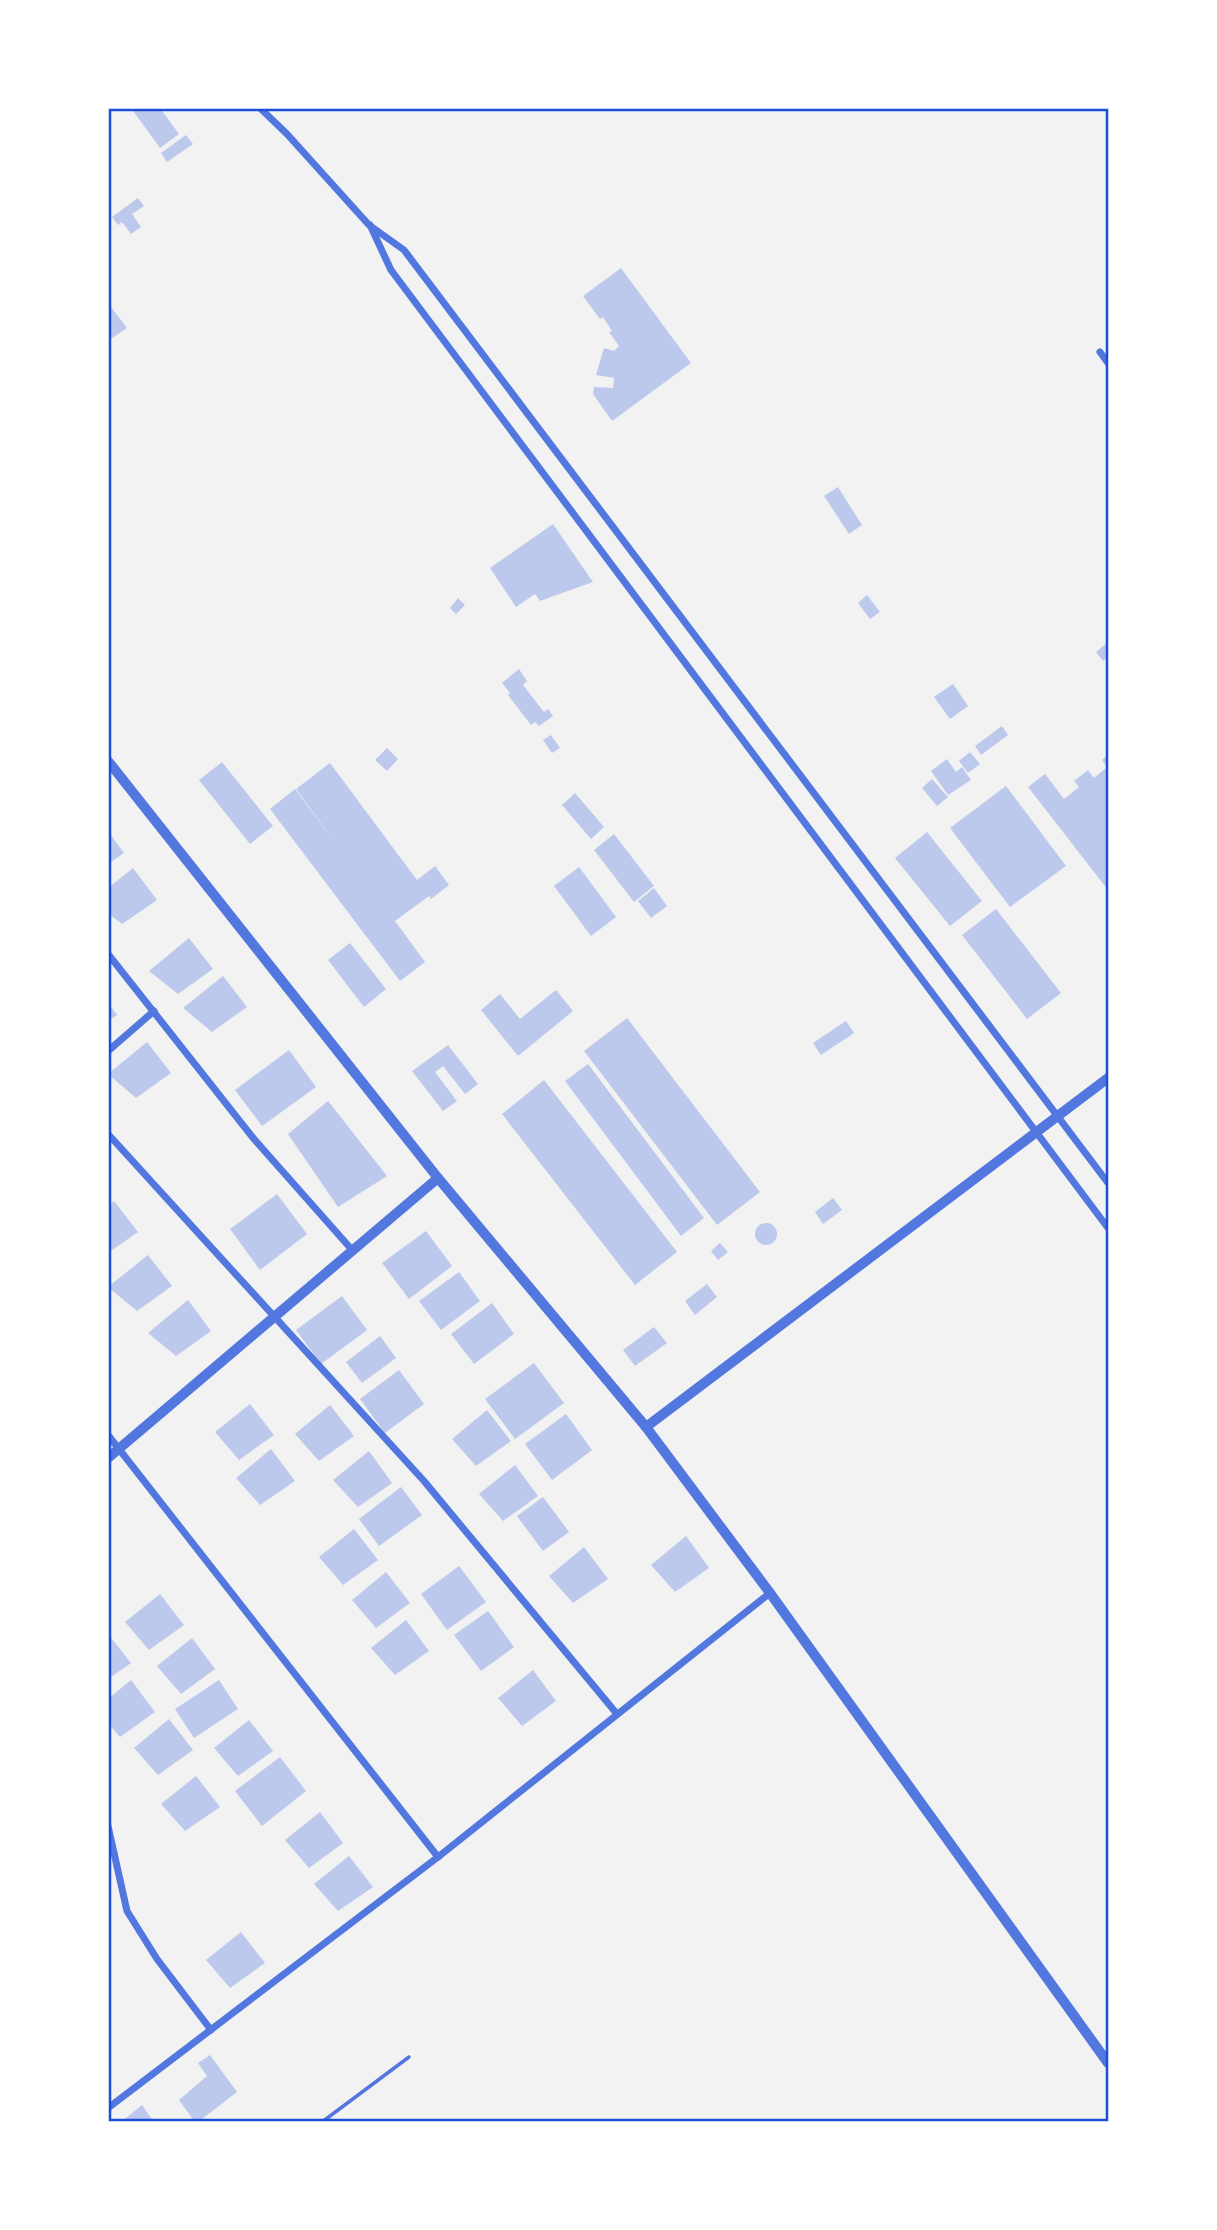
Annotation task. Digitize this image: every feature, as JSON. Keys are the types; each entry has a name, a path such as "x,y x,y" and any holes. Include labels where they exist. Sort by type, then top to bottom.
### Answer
{"street":[{"path":"260,108 369,225 404,250 1108,1183"},
{"path":"369,225 391,270 1108,1228"},
{"path":"1100,352 1108,363"},
{"path":"108,761 438,1178 646,1427 770,1593 1108,2061"},
{"path":"108,954 254,1139 353,1251"},
{"path":"108,1051 154,1011"},
{"path":"646,1427 1108,1078"},
{"path":"108,1134 424,1481 617,1714"},
{"path":"108,1458 438,1178"},
{"path":"108,1436 438,1857"},
{"path":"108,2108 438,1857 770,1593"},
{"path":"108,1826 127,1910 157,1959 211,2030"}],"lane":[{"path":"322,2122 409,2056"}],"building":[{"path":"131,108 160,108 179,134 160,148"},
{"path":"186,135 193,144 167,162 161,153"},
{"path":"138,198 144,206 132,214 141,227 131,234 122,222 118,225 112,217"},
{"path":"621,268 691,363 612,421 593,394 594,387 613,388 614,378 596,375 604,348 614,351 619,346 603,317 600,319 583,296"},
{"path":"108,303 127,328 108,341"},
{"path":"838,487 862,525 849,534 824,496"},
{"path":"553,524 593,582 540,601 535,594 516,607 490,568"},
{"path":"867,595 880,612 870,619 858,603"},
{"path":"458,598 465,605 456,614 450,608"},
{"path":"1108,642 1108,657 1103,661 1096,652"},
{"path":"519,669 527,681 523,685 544,712 548,709 553,716 539,726 535,722 531,725 502,683"},
{"path":"953,684 968,706 950,719 934,697"},
{"path":"1002,726 1008,735 981,755 975,746"},
{"path":"551,735 560,748 552,753 543,740"},
{"path":"387,748 398,759 387,771 375,760"},
{"path":"970,752 980,764 968,773 959,761"},
{"path":"1108,754 1108,890 1028,787 1045,774 1064,799 1079,787 1074,781 1088,770 1094,778 1107,767 1102,760"},
{"path":"947,759 956,772 962,767 971,780 948,795 931,771"},
{"path":"222,762 273,826 250,844 199,780"},
{"path":"330,763 417,880 435,866 449,885 395,921 425,962 400,981 270,809 295,789 339,848 296,789"},
{"path":"932,779 948,797 937,806 922,788"},
{"path":"1006,786 1066,866 1010,907 950,828"},
{"path":"575,793 604,827 591,839 562,805"},
{"path":"108,831 124,853 108,864"},
{"path":"927,832 982,901 950,926 895,858"},
{"path":"614,834 654,886 634,902 594,850"},
{"path":"579,867 616,917 591,936 554,886"},
{"path":"133,868 157,900 122,924 108,913 108,888"},
{"path":"654,888 667,906 651,918 638,901"},
{"path":"996,909 1061,993 1027,1019 962,935"},
{"path":"189,938 213,969 178,994 149,971"},
{"path":"350,943 386,989 364,1007 328,960"},
{"path":"223,976 247,1007 212,1032 183,1008"},
{"path":"556,990 573,1011 518,1056 481,1010 500,994 520,1019"},
{"path":"108,1003 117,1015 108,1021"},
{"path":"627,1018 760,1192 717,1225 584,1051"},
{"path":"846,1021 854,1033 821,1055 813,1043"},
{"path":"147,1042 171,1073 136,1098 108,1074"},
{"path":"448,1045 478,1084 465,1094 443,1066 435,1072 457,1101 443,1111 412,1071"},
{"path":"289,1050 316,1087 262,1126 235,1090"},
{"path":"588,1064 704,1218 681,1236 565,1081"},
{"path":"544,1080 677,1252 635,1285 502,1114"},
{"path":"328,1101 387,1176 338,1207 288,1134"},
{"path":"277,1194 307,1234 260,1270 230,1229"},
{"path":"833,1198 842,1210 823,1224 815,1212"},
{"path":"114,1201 138,1232 108,1253 108,1206"},
{"path":"766,1223 774,1226 777,1234 774,1242 766,1245 758,1242 755,1234 758,1226"},
{"path":"426,1231 452,1266 409,1299 382,1263"},
{"path":"720,1243 728,1252 718,1260 711,1251"},
{"path":"148,1255 172,1286 137,1311 108,1287"},
{"path":"459,1272 480,1301 441,1330 419,1301"},
{"path":"707,1284 717,1297 695,1315 685,1301"},
{"path":"342,1296 367,1330 321,1364 296,1330"},
{"path":"188,1300 211,1331 176,1356 148,1333"},
{"path":"492,1303 514,1334 474,1364 451,1334"},
{"path":"654,1327 667,1343 635,1366 623,1350"},
{"path":"380,1336 396,1358 362,1383 346,1362"},
{"path":"534,1363 564,1403 515,1439 485,1399"},
{"path":"399,1370 424,1404 385,1433 360,1399"},
{"path":"250,1404 274,1435 239,1460 215,1432"},
{"path":"330,1405 354,1436 319,1461 295,1434"},
{"path":"487,1410 511,1441 476,1466 452,1439"},
{"path":"566,1414 592,1450 552,1480 525,1444"},
{"path":"271,1449 295,1481 260,1505 236,1478"},
{"path":"369,1451 392,1483 358,1507 333,1480"},
{"path":"515,1465 538,1496 503,1521 479,1494"},
{"path":"401,1487 422,1515 379,1546 359,1519"},
{"path":"543,1497 569,1532 543,1551 517,1516"},
{"path":"354,1529 378,1560 343,1585 319,1557"},
{"path":"686,1536 709,1568 675,1592 651,1565"},
{"path":"584,1547 608,1579 573,1603 549,1576"},
{"path":"459,1566 486,1602 447,1630 421,1594"},
{"path":"386,1572 410,1603 376,1628 352,1600"},
{"path":"160,1594 184,1625 149,1650 125,1622"},
{"path":"488,1611 514,1647 481,1671 454,1635"},
{"path":"406,1620 429,1651 395,1675 371,1648"},
{"path":"108,1634 131,1663 108,1679"},
{"path":"192,1638 215,1669 181,1694 157,1666"},
{"path":"533,1670 556,1701 522,1726 498,1698"},
{"path":"131,1680 155,1712 120,1737 108,1723 108,1699"},
{"path":"219,1680 238,1709 194,1738 175,1709"},
{"path":"169,1719 193,1750 158,1775 134,1748"},
{"path":"249,1720 273,1751 238,1776 214,1748"},
{"path":"280,1757 306,1791 262,1826 235,1791"},
{"path":"196,1776 220,1807 185,1831 161,1804"},
{"path":"320,1812 343,1843 309,1868 285,1840"},
{"path":"349,1856 373,1887 338,1911 314,1884"},
{"path":"241,1932 265,1963 230,1988 206,1960"},
{"path":"210,2055 237,2092 195,2122 179,2100 207,2076 198,2063"},
{"path":"142,2105 154,2122 121,2122"}]}
